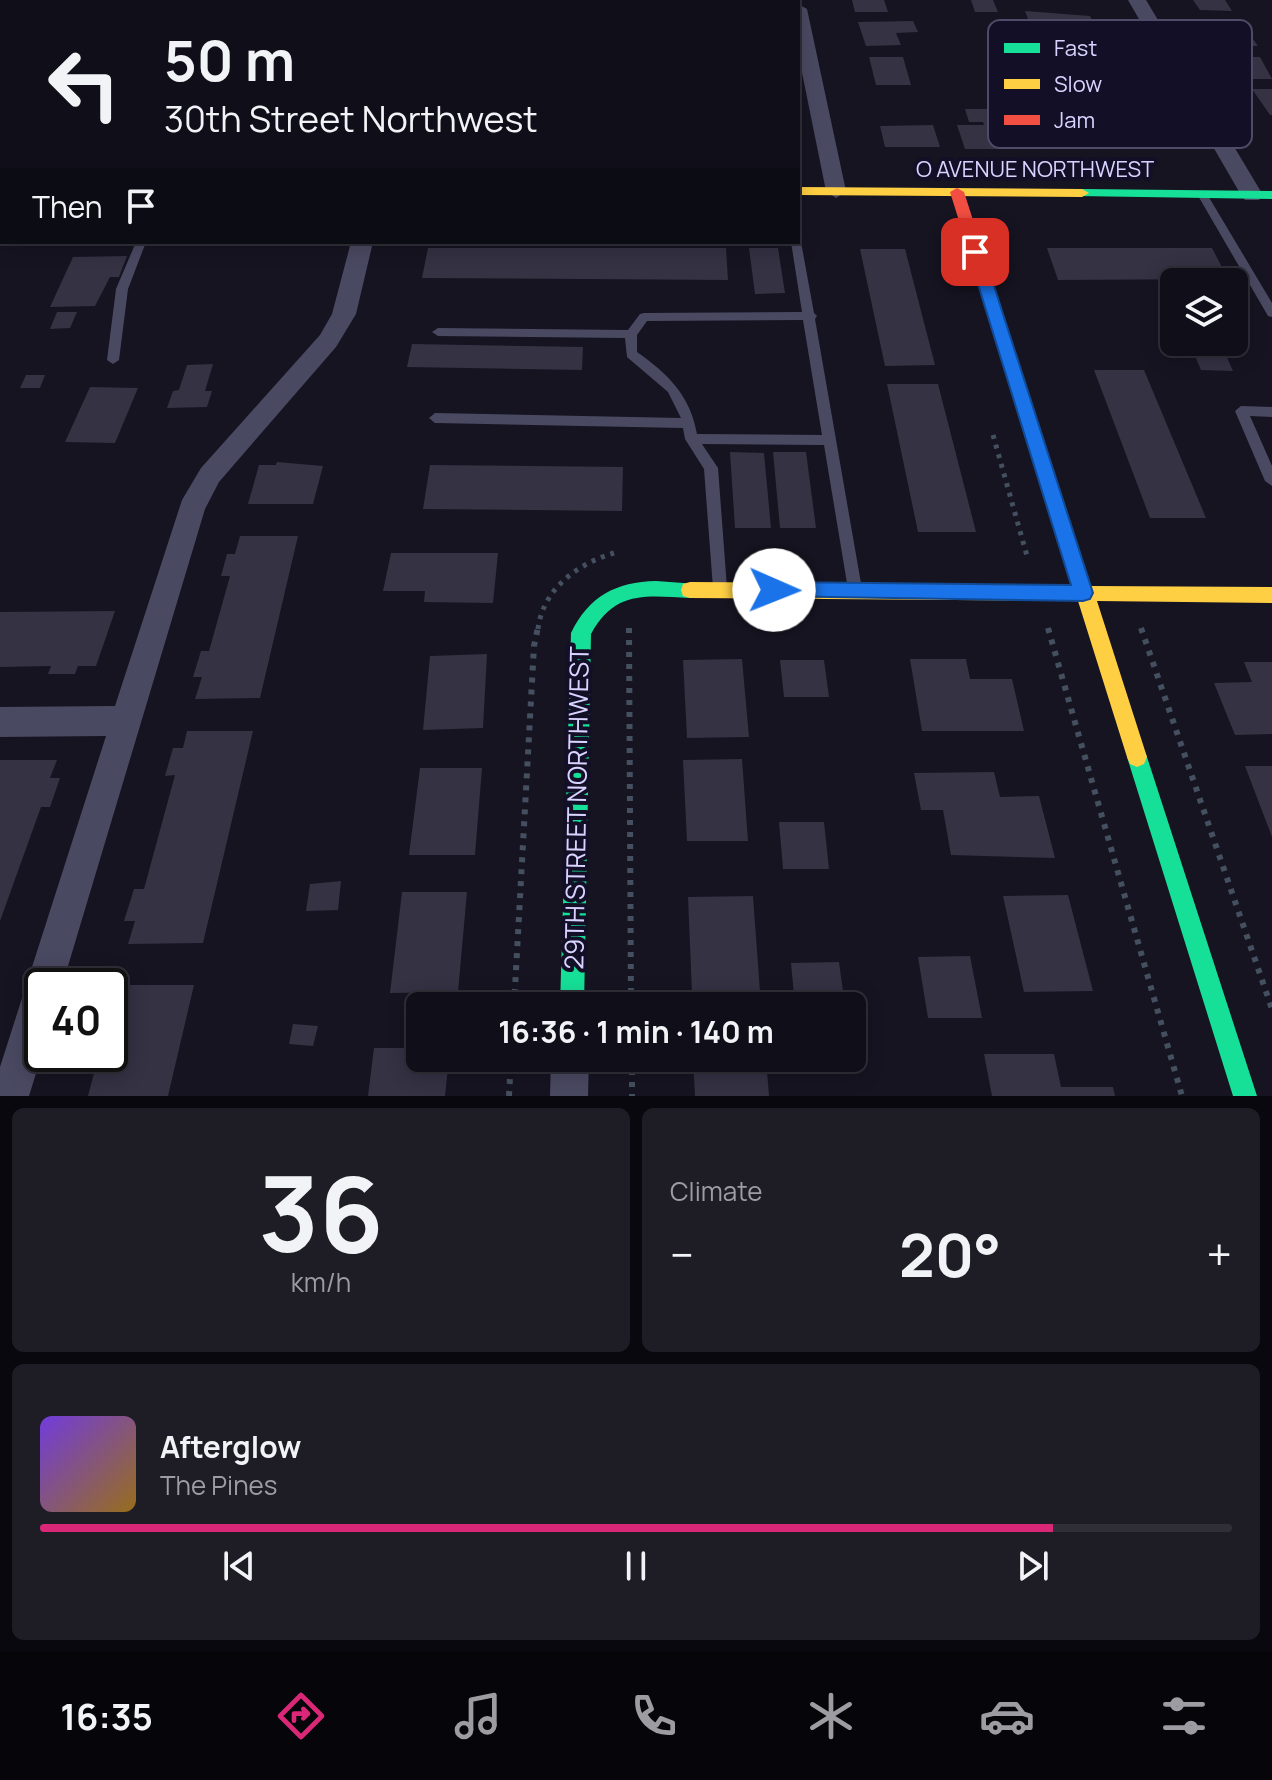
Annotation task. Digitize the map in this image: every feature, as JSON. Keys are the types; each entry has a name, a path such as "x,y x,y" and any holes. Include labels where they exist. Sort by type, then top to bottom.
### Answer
{"street":[{"path":"1137,0 1150,20"},
{"path":"800,18 836,191"},
{"path":"1232,148 1262,195"},
{"name":"O AVENUE NORTHWEST","path":"800,191 1262,195"},
{"path":"957,192 1245,1096"},
{"path":"50,968 192,508 210,475 328,341 344,314 362,244"},
{"name":"29TH STREET NORTHWEST","path":"572,992 581,633 590,612 606,598 628,589 720,589"},
{"path":"720,589 1272,595"},
{"path":"0,722 126,721"},
{"path":"10,1096 24,1051"},
{"path":"569,1096 570,1072"}],"lane":[{"path":"1202,194 1272,313"},
{"path":"113,360 122,289 140,244"},
{"path":"796,244 856,592"},
{"path":"720,589 711,468 691,439 686,408 664,378 631,354 631,334 644,317 811,316"},
{"path":"438,332 631,334"},
{"path":"1272,412 1241,411 1272,481"},
{"path":"435,418 689,423"},
{"path":"691,439 831,440"}],"path":[{"path":"515,992 534,646 540,612 562,583 585,564 621,552"},
{"path":"1012,555 1035,555"},
{"path":"626,611 629,627 631,992"},
{"path":"1044,616 1182,1096"},
{"path":"1137,618 1272,1009"},
{"path":"509,1096 510,1072"},
{"path":"632,1072 632,1096"}],"building":[{"path":"852,0 884,0 888,12 855,12"},
{"path":"971,0 993,0 998,12 975,12"},
{"path":"1193,0 1225,0 1232,11 1200,10"},
{"path":"1025,11 1090,16 1092,20 1028,20"},
{"path":"913,21 918,32 896,33 901,45 866,46 858,22"},
{"path":"869,57 903,57 911,85 876,85"},
{"path":"1252,57 1260,57 1272,79 1252,79"},
{"path":"1252,89 1272,89 1272,115 1270,115"},
{"path":"965,109 988,109 988,148 1019,149 965,149 957,125 984,125 983,122 969,122"},
{"path":"933,125 940,147 885,147 880,126"},
{"path":"428,248 726,248 728,280 422,278"},
{"path":"749,248 778,248 785,293 755,294"},
{"path":"1047,248 1212,248 1222,268 1160,268 1160,279 1058,280"},
{"path":"860,249 905,249 935,365 885,366"},
{"path":"127,256 119,277 110,277 95,306 50,307 73,257"},
{"path":"57,312 77,312 70,328 50,329"},
{"path":"412,344 583,347 582,370 407,367"},
{"path":"1195,356 1226,356 1233,371 1201,370"},
{"path":"213,364 205,391 212,391 207,407 167,408 173,391 179,390 187,365"},
{"path":"1094,370 1144,370 1206,518 1150,518"},
{"path":"26,375 45,375 40,388 20,388"},
{"path":"887,384 938,384 976,532 918,532"},
{"path":"90,387 138,388 115,443 65,442"},
{"path":"730,452 764,453 771,528 735,528"},
{"path":"773,452 806,452 816,528 780,528"},
{"path":"277,462 323,466 313,504 248,504 259,465 276,465"},
{"path":"430,465 623,467 622,511 423,509"},
{"path":"240,536 298,536 260,698 195,699 202,677 193,677 201,651 209,651 230,576 221,576 227,554 235,554"},
{"path":"391,553 498,553 493,603 424,602 425,591 383,591"},
{"path":"115,611 96,666 78,666 75,674 48,674 51,666 0,667 0,612"},
{"path":"487,654 483,728 423,730 430,656"},
{"path":"742,659 749,737 687,738 683,660"},
{"path":"910,659 966,659 970,679 1012,679 1024,731 922,731"},
{"path":"780,660 824,660 829,697 784,697"},
{"path":"1244,662 1272,662 1272,734 1235,735 1214,683 1252,682"},
{"path":"187,731 253,731 203,943 128,944 135,921 124,921 134,889 144,889 175,775 165,776 173,748 183,748"},
{"path":"742,759 748,841 687,841 683,760"},
{"path":"0,760 57,760 50,778 60,778 50,807 41,807 0,921"},
{"path":"1245,766 1272,766 1272,837"},
{"path":"420,768 482,768 475,855 409,855"},
{"path":"994,772 1000,797 1039,796 1055,858 951,855 943,810 921,810 914,773"},
{"path":"779,822 824,822 829,869 783,869"},
{"path":"341,881 338,910 306,911 310,884"},
{"path":"402,892 467,892 458,992 390,993"},
{"path":"1068,895 1093,991 1024,992 1003,896"},
{"path":"753,896 760,992 692,992 688,897"},
{"path":"970,956 982,1018 928,1018 918,957"},
{"path":"839,962 843,992 794,992 791,963"},
{"path":"128,985 194,985 168,1096 88,1096 94,1072 128,1072"},
{"path":"293,1024 318,1026 313,1046 289,1044"},
{"path":"374,1048 406,1048 406,1072 448,1072 445,1096 368,1096"},
{"path":"984,1054 1054,1054 1061,1087 1113,1087 1115,1096 992,1096"},
{"path":"694,1072 767,1072 769,1096 695,1096"}],"traffic: fast":[{"path":"1082,193 1272,195"},
{"path":"572,992 581,633 601,604 613,596 641,589 690,590"},
{"path":"1137,757 1245,1096"}],"traffic: slow":[{"path":"800,191 1082,193"},
{"path":"1044,466 1137,757"},
{"path":"690,590 1272,595"}],"traffic: jam":[{"path":"957,192 1044,466"}],"route":[{"path":"774,590 1083,593 975,252"}]}
